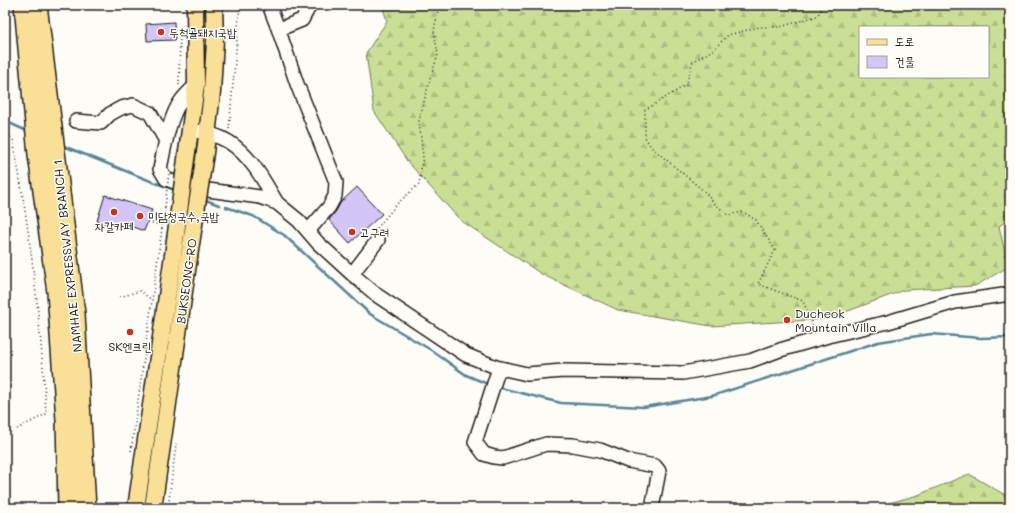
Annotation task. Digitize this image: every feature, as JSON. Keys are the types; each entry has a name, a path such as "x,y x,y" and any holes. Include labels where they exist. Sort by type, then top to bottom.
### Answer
{"highway":[{"name":"NAMHAE EXPRESSWAY BRANCH 1","path":"24,5 39,91 47,156 66,420 68,508"},
{"name":"NAMHAE EXPRESSWAY BRANCH 1","path":"37,5 39,91"},
{"name":"NAMHAE EXPRESSWAY BRANCH 1","path":"47,156 75,314 86,508"}],"main road":[{"name":"BUKSEONG-RO","path":"136,508 191,130 196,85 197,39 195,5"},
{"name":"BUKSEONG-RO","path":"153,508 205,153 212,92 215,47 214,5"}],"street":[{"path":"269,5 297,84 336,182 335,196 329,207 308,231"},
{"path":"279,31 282,28 302,20 310,5"},
{"path":"196,85 181,101 176,109 166,141 160,169 166,179 193,188 260,197 277,203"},
{"path":"76,121 101,123 110,114 121,108 132,106 150,113 166,141"},
{"path":"191,130 207,133 228,141 235,146 256,168 277,203 299,221 318,243 378,296 466,355 498,371 527,374 563,371 683,373 750,361 814,340 888,322 955,302 1010,294"},
{"path":"352,274 378,240"},
{"path":"498,371 475,442 484,454 503,458 546,444 573,445 600,450 628,461 655,466 659,471 652,508"}],"path":[{"path":"228,141 240,5"},
{"path":"378,240 377,229 398,203 419,184 423,156 419,121 438,55 434,31 439,5"},
{"path":"814,340 812,324 803,301 758,284 774,250 756,220 743,212 728,215 713,202 705,192 651,147 645,137 645,110 686,85 693,61 712,51 728,35 759,27 780,27 816,16 824,5"},
{"path":"180,31 179,85 181,101"},
{"path":"5,131 13,140 35,285 43,357 46,414 17,429"},
{"path":"130,454 170,172"},
{"path":"148,222 162,224"},
{"path":"120,297 140,291 152,300"}],"green space":[{"path":"382,5 1010,5 1010,219 999,226 1008,267 975,286 904,290 827,319 711,326 618,310 543,275 460,220 407,161 374,111 366,53 387,21"},
{"path":"5,461 11,508 5,508"},
{"path":"969,474 1005,495 1010,495 1010,508 871,508 918,495"}],"building":[{"name":"두척골돼지국밥","path":"174,22 175,40 147,41 146,24"},
{"path":"357,187 382,214 350,243 329,220 341,202"},
{"path":"105,195 152,210 144,231 124,224 122,229 97,221"}],"waterway":[{"path":"5,121 29,132"},
{"path":"61,145 175,190"},
{"path":"203,199 219,205"},
{"path":"226,207 253,216 284,235 370,314 431,350 466,375 490,385"},
{"path":"497,387 561,403 644,407 712,396 878,342 931,334 981,338 1010,337"}],"place":[{"name":"두척골돼지국밥","path":"161,32"},
{"name":"자갈카페","path":"114,212"},
{"name":"미담청국수,국밥","path":"140,216"},
{"name":"고구려","path":"352,232"},
{"name":"Ducheok Mountain Villa","path":"787,320"},
{"name":"SK엔크린","path":"130,332"}]}
